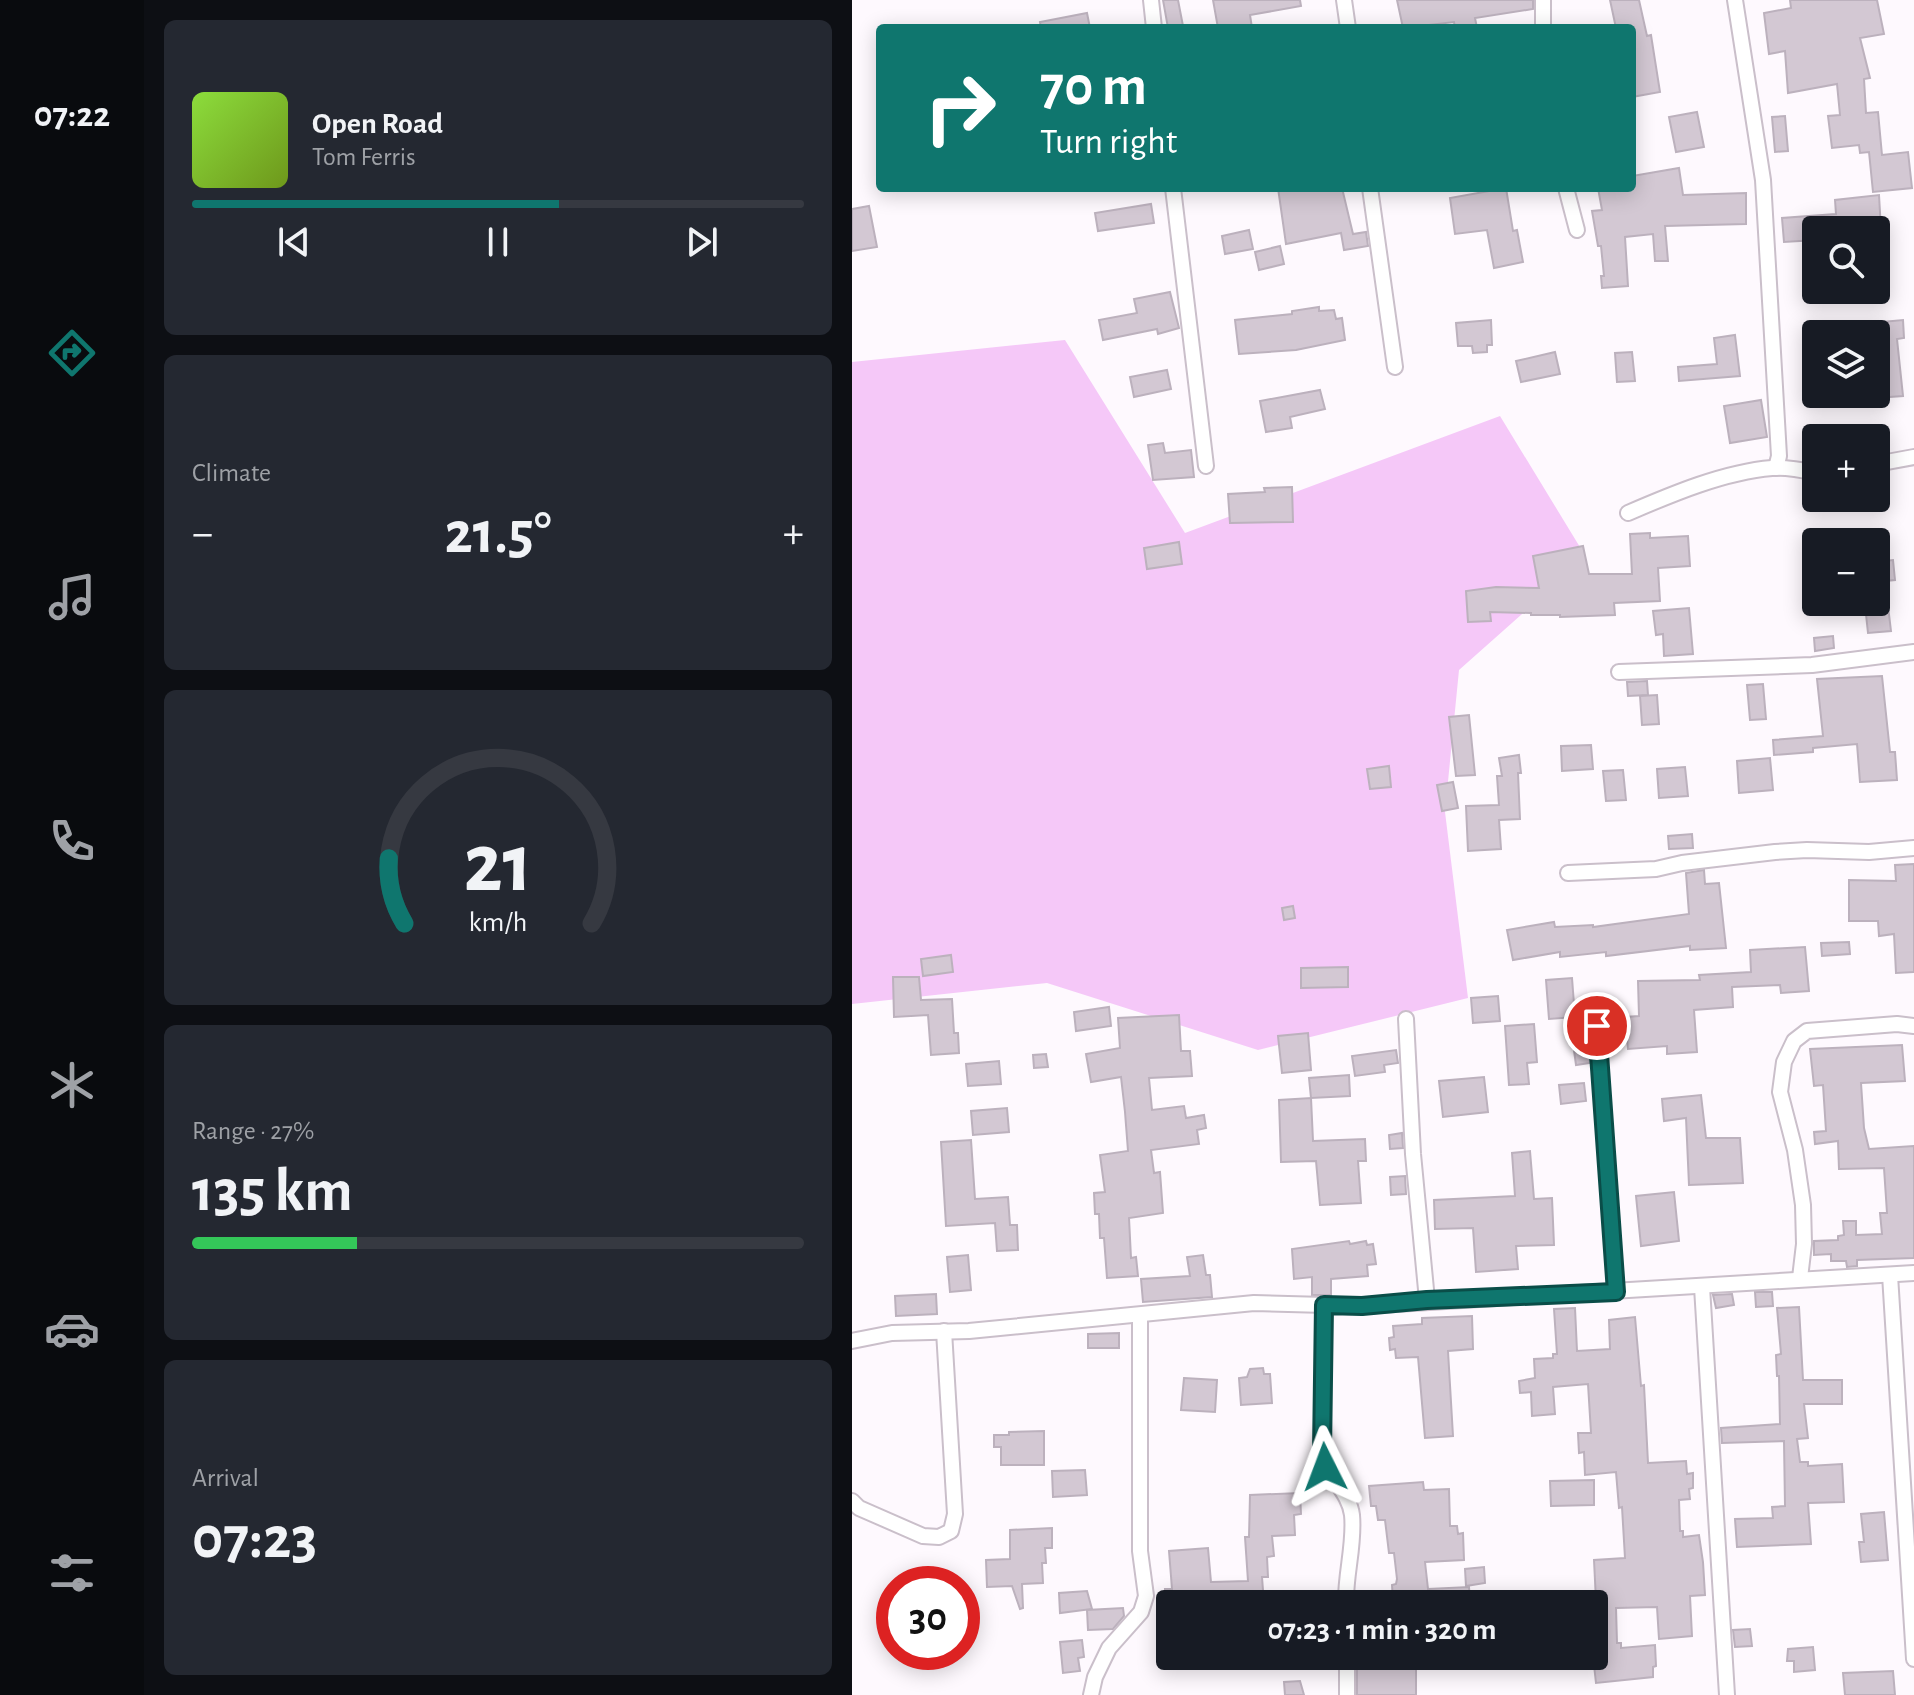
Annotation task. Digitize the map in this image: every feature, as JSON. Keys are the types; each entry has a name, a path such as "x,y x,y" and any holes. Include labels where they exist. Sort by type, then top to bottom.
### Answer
{"street":[{"path":"1151,0 1154,24"},
{"path":"1344,0 1347,24"},
{"path":"1543,0 1543,24"},
{"path":"1735,0 1763,180 1779,456 1776,468"},
{"path":"1173,192 1206,466"},
{"path":"1371,192 1395,367"},
{"path":"1567,192 1577,230"},
{"path":"1890,461 1914,457"},
{"path":"1628,513 1744,472 1776,468 1802,471"},
{"path":"1619,672 1798,666 1914,652"},
{"path":"1568,873 1656,869 1775,852 1869,852 1914,848"},
{"path":"1406,1019 1413,1154 1427,1300"},
{"path":"1800,1278 1804,1244 1803,1205 1795,1150 1780,1092 1784,1062 1794,1041 1807,1031 1897,1024 1914,1026"},
{"path":"1597,1026 1616,1292"},
{"path":"852,1341 892,1333 1140,1316 1254,1303 1362,1306 1914,1273"},
{"path":"1890,1275 1914,1659"},
{"path":"1702,1287 1727,1695"},
{"path":"1324,1305 1322,1452 1325,1467 1347,1498 1352,1514 1347,1590"},
{"path":"1091,1695 1095,1677 1109,1648 1141,1612 1146,1596 1140,1551 1140,1316"},
{"path":"852,1501 859,1508 923,1536 939,1537 951,1531 955,1514 944,1331"},
{"path":"1347,1670 1347,1695"}],"shaded area":[{"path":"1065,340 1185,533 1500,416 1586,557 1459,670 1445,812 1468,998 1258,1050 1047,983 852,1004 852,362"}],"building":[{"path":"1163,0 1178,0 1183,24 1167,24"},
{"path":"1213,0 1300,0 1301,6 1250,15 1251,24 1217,24"},
{"path":"1397,0 1533,0 1533,9 1475,18 1476,24 1402,24"},
{"path":"1610,0 1639,0 1647,36 1651,35 1660,92 1636,96 1636,24 1615,24"},
{"path":"1790,0 1877,0 1884,34 1860,38 1870,78 1864,79 1866,113 1878,112 1882,155 1908,152 1912,188 1873,192 1869,152 1860,153 1859,145 1832,148 1828,116 1840,115 1837,84 1788,93 1785,51 1769,54 1764,13 1791,8"},
{"path":"1087,13 1089,24 1040,24"},
{"path":"1697,112 1704,147 1676,152 1669,117"},
{"path":"1785,116 1788,151 1775,152 1772,117"},
{"path":"1679,168 1683,195 1746,193 1746,224 1665,226 1668,261 1655,261 1653,234 1625,237 1628,286 1602,288 1601,246 1598,246 1592,211 1602,210 1599,192 1636,192 1636,175"},
{"path":"1279,192 1343,192 1353,234 1366,232 1368,246 1344,250 1341,233 1286,244"},
{"path":"1484,192 1507,192 1513,231 1517,230 1523,262 1494,268 1487,230 1455,234 1450,198"},
{"path":"1879,195 1880,216 1809,216 1836,214 1835,200"},
{"path":"1151,204 1154,223 1098,231 1095,213"},
{"path":"869,206 877,247 852,251 852,209"},
{"path":"1802,217 1802,241 1784,242 1782,218"},
{"path":"1249,230 1253,249 1225,254 1222,236"},
{"path":"1280,246 1284,264 1259,270 1255,252"},
{"path":"1170,292 1179,328 1158,334 1157,329 1103,340 1099,320 1137,313 1134,299"},
{"path":"1319,307 1319,311 1334,310 1336,319 1342,318 1345,340 1296,350 1239,354 1235,320 1292,314 1292,311"},
{"path":"1491,320 1492,345 1487,345 1487,352 1473,353 1472,346 1458,346 1456,323"},
{"path":"1903,320 1904,338 1897,339 1903,396 1890,397 1890,321"},
{"path":"1735,335 1740,376 1679,381 1678,367 1717,364 1714,338"},
{"path":"1555,352 1560,374 1521,382 1516,361"},
{"path":"1632,352 1635,381 1617,382 1615,353"},
{"path":"1167,370 1171,389 1134,397 1130,377"},
{"path":"1320,390 1325,409 1290,417 1292,428 1266,432 1260,401"},
{"path":"1761,400 1767,437 1730,443 1724,406"},
{"path":"1163,443 1165,453 1191,450 1194,477 1153,480 1148,445"},
{"path":"1292,487 1293,522 1230,523 1228,494"},
{"path":"1650,533 1650,538 1688,536 1690,566 1658,568 1660,601 1614,603 1615,615 1560,617 1490,612 1491,621 1468,622 1466,591 1496,587 1539,588 1533,556 1583,546 1589,574 1632,574 1630,534"},
{"path":"1179,542 1182,564 1147,569 1144,548"},
{"path":"1890,560 1893,560 1895,580 1890,580"},
{"path":"1689,608 1693,654 1664,656 1663,634 1656,635 1653,611"},
{"path":"1866,616 1889,616 1891,631 1868,633"},
{"path":"1833,636 1834,648 1815,651 1814,638"},
{"path":"1882,676 1890,752 1895,752 1897,780 1860,782 1857,744 1774,755 1773,740 1823,736 1817,679"},
{"path":"1647,681 1648,695 1628,696 1627,682"},
{"path":"1763,684 1766,719 1750,720 1747,685"},
{"path":"1657,695 1659,724 1642,725 1640,696"},
{"path":"1469,715 1475,775 1456,776 1449,717"},
{"path":"1591,745 1593,769 1562,771 1561,746"},
{"path":"1519,755 1520,819 1499,820 1501,849 1468,851 1466,806 1499,805 1497,776 1502,776 1499,758"},
{"path":"1770,758 1773,790 1739,793 1737,761"},
{"path":"1389,766 1391,787 1370,789 1367,769"},
{"path":"1685,767 1688,796 1659,798 1657,769"},
{"path":"1623,770 1626,800 1606,801 1603,771"},
{"path":"1453,782 1458,808 1442,811 1437,785"},
{"path":"1692,834 1693,848 1669,849 1668,836"},
{"path":"1914,864 1914,972 1896,973 1894,934 1879,936 1878,921 1849,921 1849,880 1896,881 1895,865"},
{"path":"1704,870 1705,884 1719,883 1726,948 1690,950 1690,946 1606,956 1606,952 1560,957 1560,952 1513,960 1507,930 1554,922 1555,927 1593,927 1689,914 1686,873"},
{"path":"1293,906 1295,918 1284,920 1282,908"},
{"path":"1849,942 1850,954 1822,956 1821,943"},
{"path":"1805,947 1809,991 1781,993 1780,985 1732,987 1733,1007 1694,1010 1697,1052 1667,1054 1667,1046 1628,1049 1625,1017 1639,1016 1638,981 1700,980 1699,975 1751,972 1750,950"},
{"path":"951,955 953,972 923,976 921,959"},
{"path":"1348,967 1348,987 1301,988 1301,968"},
{"path":"893,977 919,977 921,1000 952,999 959,1053 931,1055 928,1015 894,1017"},
{"path":"1572,978 1575,1017 1549,1019 1546,980"},
{"path":"1498,996 1500,1021 1473,1023 1471,998"},
{"path":"1109,1007 1111,1026 1076,1031 1074,1012"},
{"path":"1179,1015 1181,1051 1190,1051 1192,1076 1149,1078 1152,1110 1184,1106 1186,1118 1204,1115 1206,1128 1197,1130 1199,1144 1151,1150 1154,1173 1160,1172 1163,1213 1129,1218 1131,1258 1136,1257 1138,1276 1107,1278 1104,1238 1100,1238 1094,1193 1105,1192 1100,1155 1128,1151 1125,1112 1121,1077 1091,1082 1086,1054 1120,1048 1118,1018"},
{"path":"1534,1024 1537,1062 1527,1063 1529,1084 1509,1085 1505,1026"},
{"path":"1308,1033 1311,1070 1282,1073 1278,1036"},
{"path":"1588,1040 1590,1063 1576,1065 1573,1043"},
{"path":"1902,1045 1905,1081 1861,1083 1864,1128 1869,1149 1914,1146 1914,1258 1857,1260 1857,1266 1847,1267 1846,1261 1831,1261 1831,1254 1814,1255 1814,1241 1838,1240 1838,1236 1844,1235 1843,1221 1856,1221 1856,1235 1882,1234 1880,1213 1887,1213 1884,1168 1839,1169 1838,1141 1815,1144 1814,1132 1826,1131 1823,1085 1814,1086 1810,1049"},
{"path":"1396,1050 1398,1063 1384,1065 1385,1072 1355,1076 1352,1056"},
{"path":"1046,1054 1048,1067 1034,1068 1033,1055"},
{"path":"999,1061 1001,1084 968,1086 966,1064"},
{"path":"1349,1075 1350,1096 1311,1098 1309,1078"},
{"path":"1484,1077 1488,1112 1443,1117 1439,1081"},
{"path":"1584,1083 1586,1101 1561,1104 1559,1085"},
{"path":"1701,1095 1706,1138 1740,1138 1743,1183 1689,1185 1686,1118 1664,1121 1662,1099"},
{"path":"1311,1098 1313,1141 1365,1139 1366,1161 1358,1161 1361,1203 1320,1205 1316,1161 1281,1162 1279,1100"},
{"path":"1007,1108 1009,1132 973,1135 971,1111"},
{"path":"1402,1133 1403,1148 1390,1149 1389,1135"},
{"path":"971,1140 975,1199 1008,1197 1010,1225 1017,1225 1018,1250 997,1251 995,1223 946,1226 941,1142"},
{"path":"1530,1151 1534,1199 1552,1198 1554,1245 1516,1246 1518,1269 1476,1272 1473,1228 1435,1229 1434,1200 1515,1196 1512,1153"},
{"path":"1405,1176 1406,1194 1391,1195 1390,1177"},
{"path":"1674,1192 1679,1241 1641,1246 1636,1196"},
{"path":"1349,1241 1350,1244 1366,1241 1367,1245 1373,1244 1376,1264 1367,1265 1368,1276 1331,1279 1331,1295 1312,1295 1312,1277 1294,1279 1292,1249"},
{"path":"968,1255 971,1290 950,1292 947,1257"},
{"path":"1203,1255 1206,1275 1210,1275 1212,1297 1143,1302 1141,1279 1190,1276 1187,1257"},
{"path":"1755,1292 1772,1292 1773,1306 1756,1307"},
{"path":"936,1294 937,1314 896,1316 895,1296"},
{"path":"1732,1294 1734,1305 1716,1308 1713,1295"},
{"path":"1799,1307 1803,1380 1842,1380 1842,1404 1804,1404 1808,1438 1797,1439 1800,1462 1808,1462 1808,1466 1842,1464 1844,1502 1808,1503 1811,1544 1737,1547 1735,1519 1773,1518 1772,1507 1785,1506 1784,1441 1722,1443 1721,1428 1780,1424 1776,1355 1781,1354 1777,1308"},
{"path":"1575,1308 1577,1351 1610,1349 1609,1320 1635,1317 1641,1386 1644,1385 1648,1463 1686,1461 1687,1474 1693,1473 1690,1499 1679,1500 1680,1531 1683,1531 1683,1537 1699,1535 1703,1562 1705,1595 1690,1596 1692,1636 1659,1639 1657,1607 1616,1608 1617,1643 1621,1643 1621,1648 1655,1645 1653,1677 1596,1683 1595,1670 1608,1670 1608,1590 1595,1590 1594,1560 1625,1558 1622,1507 1619,1508 1616,1472 1585,1475 1584,1452 1579,1453 1578,1433 1591,1433 1588,1384 1553,1387 1555,1414 1532,1416 1531,1392 1520,1393 1519,1381 1535,1378 1534,1359 1553,1358 1553,1354 1557,1354 1554,1309"},
{"path":"1472,1316 1473,1349 1448,1351 1453,1436 1425,1438 1418,1357 1396,1358 1395,1349 1390,1350 1389,1338 1394,1337 1393,1326 1422,1324 1422,1318"},
{"path":"1119,1333 1119,1348 1088,1348 1088,1334"},
{"path":"1263,1368 1264,1374 1270,1374 1272,1403 1241,1405 1239,1378 1247,1377 1250,1369"},
{"path":"1184,1378 1217,1380 1215,1412 1181,1410"},
{"path":"1044,1431 1044,1465 1001,1465 1001,1447 994,1447 994,1435"},
{"path":"1085,1470 1087,1495 1053,1497 1052,1471"},
{"path":"1594,1480 1594,1505 1551,1506 1550,1481"},
{"path":"1423,1482 1424,1490 1449,1489 1450,1526 1457,1526 1458,1534 1463,1533 1464,1560 1425,1562 1428,1589 1469,1587 1469,1590 1392,1590 1397,1579 1394,1553 1389,1553 1385,1520 1378,1520 1376,1506 1371,1506 1369,1486"},
{"path":"1300,1493 1301,1514 1294,1515 1295,1535 1272,1536 1274,1556 1267,1557 1268,1577 1262,1577 1263,1590 1165,1590 1172,1589 1169,1551 1208,1548 1211,1582 1248,1581 1245,1537 1249,1537 1250,1495"},
{"path":"1884,1512 1888,1560 1861,1562 1859,1542 1864,1542 1861,1514"},
{"path":"1052,1528 1052,1548 1045,1548 1046,1563 1042,1563 1043,1583 1022,1584 1023,1608 1020,1609 1012,1586 987,1587 986,1560 1010,1559 1010,1530"},
{"path":"1484,1567 1485,1583 1466,1586 1465,1569"},
{"path":"1087,1591 1092,1609 1060,1613 1059,1593"},
{"path":"1123,1608 1124,1616 1113,1629 1088,1630 1087,1610"},
{"path":"1750,1629 1752,1646 1735,1647 1733,1630"},
{"path":"1082,1640 1084,1657 1078,1658 1080,1671 1063,1673 1060,1642"},
{"path":"1813,1647 1815,1670 1794,1672 1794,1661 1787,1661 1788,1649"},
{"path":"1357,1670 1416,1670 1416,1695 1357,1695"},
{"path":"1893,1671 1895,1695 1845,1695 1843,1673"},
{"path":"1300,1681 1304,1695 1285,1695 1284,1682"}],"route":[{"path":"1325,1467 1322,1452 1324,1305 1362,1306 1427,1300 1616,1292 1597,1026"}]}
